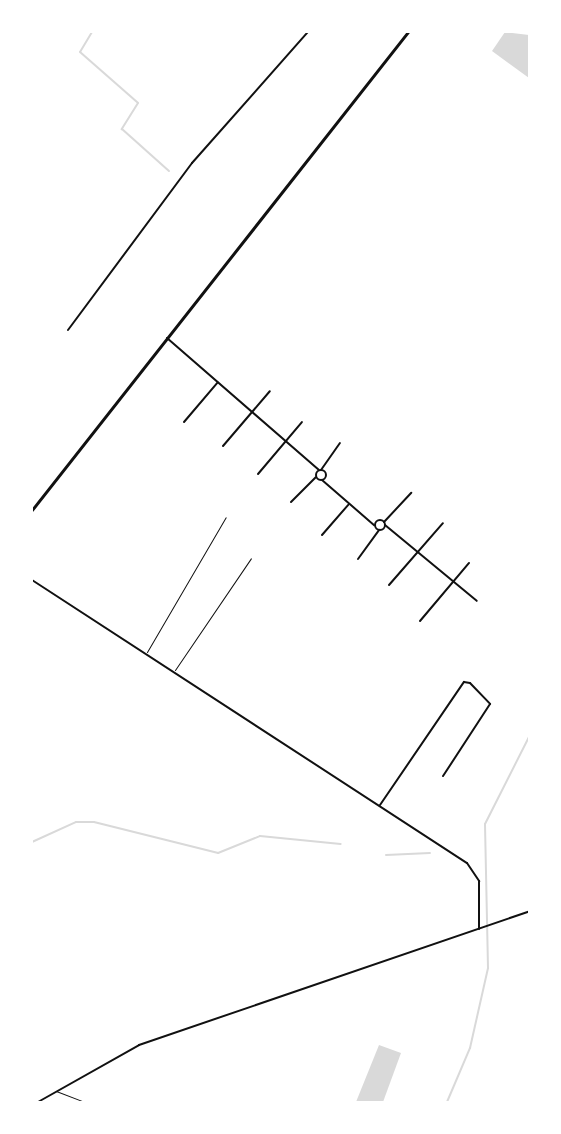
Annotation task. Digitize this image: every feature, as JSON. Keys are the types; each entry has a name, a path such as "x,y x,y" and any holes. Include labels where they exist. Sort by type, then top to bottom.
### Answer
{"street":[{"path":"68,330 192,163 308,32"},
{"path":"32,510 408,32"},
{"path":"167,338 287,439 320,470 321,480"},
{"path":"184,422 219,381"},
{"path":"223,446 270,391"},
{"path":"258,474 302,422"},
{"path":"291,502 316,477 340,443"},
{"path":"316,477 379,530"},
{"path":"358,559 411,493"},
{"path":"322,535 348,505"},
{"path":"389,585 443,523"},
{"path":"374,524 384,524 477,601"},
{"path":"420,621 469,563"},
{"path":"32,580 476,871 479,929"},
{"path":"380,806 464,682 470,683 490,704 443,776"},
{"path":"38,1102 83,1074 162,1036 530,911"}],"lane":[{"path":"145,654 226,517"},
{"path":"174,672 251,558"},
{"path":"56,1091 85,1102"}],"shaded area":[{"path":"505,32 529,35 529,78 492,51"},
{"path":"379,1045 401,1053 383,1102 356,1102"}],"waterway":[{"path":"92,32 80,52 138,103 122,129 169,171"},
{"path":"447,1102 470,1048 488,968 485,824 530,735"},
{"path":"32,842 76,822 94,822 218,853 260,836 341,844"},
{"path":"386,855 430,853"}]}
